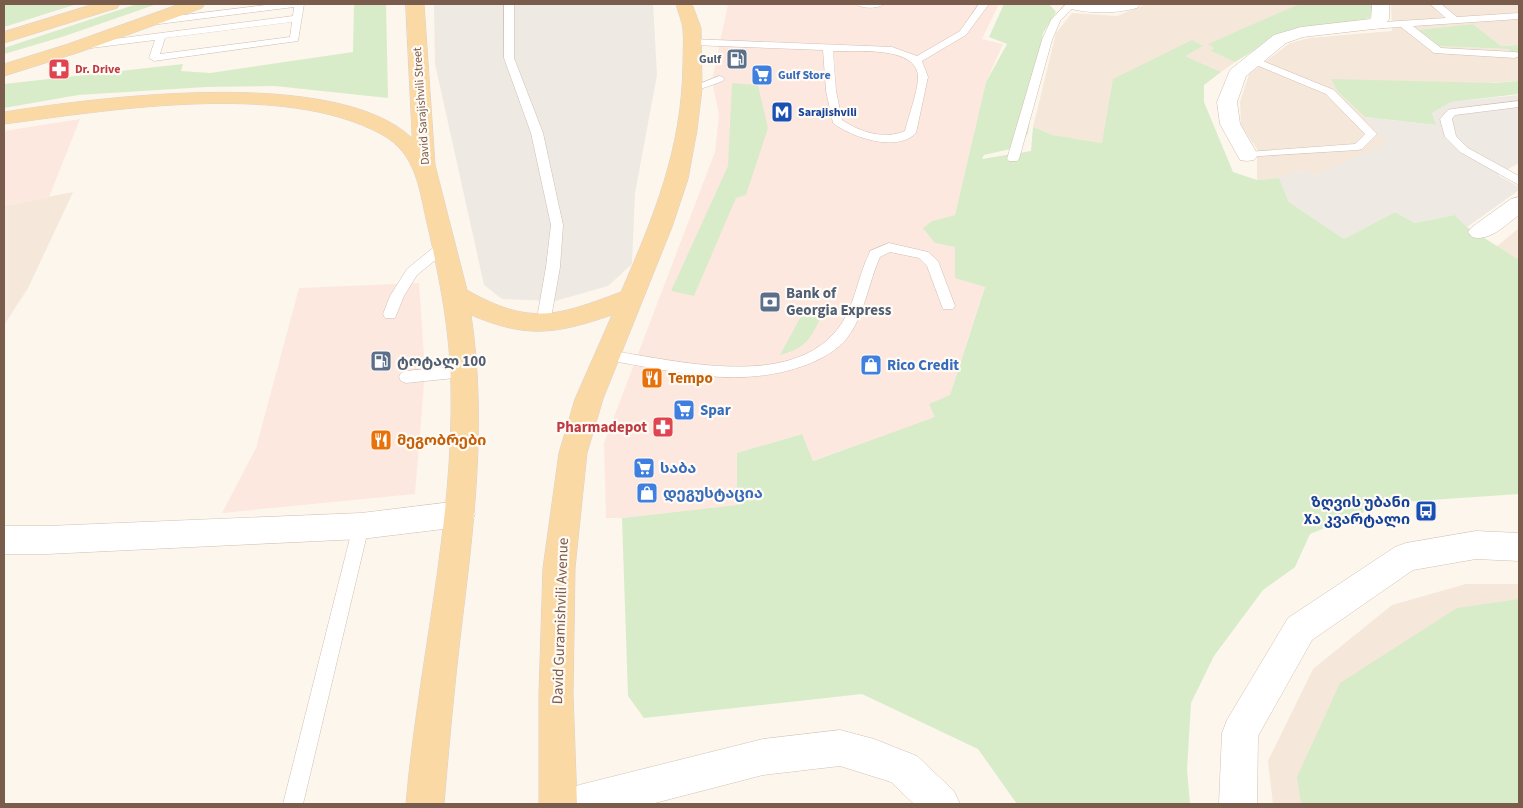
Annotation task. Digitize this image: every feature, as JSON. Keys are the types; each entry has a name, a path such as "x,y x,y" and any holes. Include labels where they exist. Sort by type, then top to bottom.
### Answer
{"main road":[{"path":"4,38 111,4"},
{"path":"4,70 74,48 196,4"},
{"name":"David Sarajishvili Street","path":"415,4 424,165 456,296"},
{"path":"456,296 478,310 496,317 516,322 543,324 566,321 631,298 661,227 677,179 687,130 692,89 692,35 684,4"},
{"path":"692,35 702,4"},
{"path":"4,118 104,104 185,100 287,102 328,107 364,118 389,130 408,144 424,165"},
{"path":"425,804 434,710 460,514 465,446 464,371 456,296"},
{"name":"David Guramishvili Avenue","path":"558,804 556,694 558,568 573,453 589,399 631,298"}],"street":[{"path":"1072,4 1104,8 1131,4"},
{"path":"1247,155 1230,124 1227,102 1236,74 1280,39 1301,32 1376,24 1380,19 1380,4"},
{"path":"1480,232 1519,204"},
{"path":"4,540 47,540 361,526 460,514"},
{"path":"1238,804 1240,734 1300,629 1406,557 1476,546 1519,547"},
{"path":"578,804 763,757 840,748 874,757 904,769 940,804"}],"lane":[{"path":"145,23 295,4"},
{"path":"161,36 154,58 295,39 299,4"},
{"path":"509,4 510,58 537,134 556,226 553,266 543,324"},
{"path":"861,4 879,4"},
{"path":"917,60 945,46 963,33 984,4"},
{"path":"1013,159 1047,40 1056,20 1072,4"},
{"path":"1435,4 1455,20"},
{"path":"1368,26 1519,16"},
{"path":"74,48 298,18"},
{"path":"1402,23 1438,51 1515,55"},
{"path":"692,35 740,47 828,48 902,52 917,60 923,70 910,133 901,138 881,137 855,131 840,123 836,118 831,91 828,48"},
{"path":"1247,155 1358,147 1371,134 1330,92 1253,60"},
{"path":"692,89 719,79"},
{"path":"1519,104 1452,112 1446,119 1451,137 1464,150 1519,181"},
{"path":"390,314 397,296 412,272 444,246"},
{"path":"606,355 735,373 766,370 796,363 830,346 841,335 851,319 875,254 889,247 923,255 933,264 948,306"},
{"path":"406,376 464,371"},
{"path":"293,804 361,526"}],"shaded area":[{"path":"434,4 653,4 657,75 635,193 632,264 608,286 555,301 502,299 484,285 435,64"},
{"path":"728,4 999,4 982,39 1003,44 986,82 955,215 932,221 935,243 955,247 985,286 950,395 936,417 812,461 801,434 738,453 738,505 622,518 606,518 604,443 715,152 719,115 712,81"},
{"path":"1146,4 1299,4 1209,44 1214,48 1212,51 1235,62 1221,72 1185,56 1192,40 1102,143 1053,135 1033,127 1056,33 1072,13 1117,16"},
{"path":"1391,4 1519,4 1519,45 1501,46 1473,24 1417,30 1436,46 1508,49 1519,58 1519,81 1338,92 1365,117 1388,143 1314,176 1304,170 1279,178 1257,180 1257,149 1241,126 1240,102 1249,74 1290,43 1309,38 1392,31"},
{"path":"1519,95 1519,163 1498,175 1519,187 1519,190 1467,227 1455,215 1415,223 1395,212 1344,239 1289,202 1279,178 1304,170 1314,176 1387,143 1365,117 1435,125 1432,113 1451,102"},
{"path":"80,119 49,197 4,206 4,131"},
{"path":"73,192 28,288 4,325 4,206"},
{"path":"1519,228 1519,260 1496,247"},
{"path":"419,283 425,371 415,494 222,513 256,448 299,288"},
{"path":"1466,584 1519,584 1519,804 1273,804 1268,761 1313,669 1392,605"}],"green space":[{"path":"4,4 77,4 4,27"},
{"path":"137,4 157,4 65,36 4,54 4,48"},
{"path":"354,4 386,4 388,98 275,86 206,87 78,95 4,108 4,84 183,64 181,71 210,73 353,52"},
{"path":"1004,4 1049,4 1056,12 1043,33 1028,133 1019,147 984,155 982,159 1031,151 1033,127 1053,135 1102,143 1113,79 1192,40 1203,46 1185,56 1221,72 1204,85 1204,102 1233,172 1257,180 1279,178 1289,202 1344,239 1395,212 1415,223 1455,215 1467,227 1519,260 1519,494 1387,503 1310,534 1295,567 1263,590 1214,656 1191,703 1187,770 1190,804 1017,804 978,749 862,694 644,718 628,696 622,518 737,505 737,453 802,434 813,461 935,417 929,404 950,395 985,287 955,278 955,247 935,243 923,228 932,221 955,215 986,82 1007,44 989,37"},
{"path":"1299,4 1363,4 1376,6 1375,14 1370,18 1276,37 1235,62 1211,51 1214,48 1208,44"},
{"path":"1473,24 1501,46 1519,45 1519,58 1508,49 1436,46 1417,30"},
{"path":"1331,79 1494,83 1519,81 1519,94 1451,102 1432,113 1436,125 1365,117 1338,92"},
{"path":"732,83 758,85 768,128 746,195 736,198 694,296 671,291 728,166"},
{"path":"805,309 823,314 803,345 780,355"},
{"path":"1519,599 1519,804 1301,804 1297,777 1340,683 1457,608"}],"place":[{"name":"Gulf","path":"737,59"},
{"name":"Dr. Drive","path":"59,69"},
{"name":"Gulf Store","path":"762,75"},
{"name":"Sarajishvili","path":"782,112"},
{"name":"Bank of Georgia Express","path":"770,302"},
{"name":"ტოტალ 100","path":"381,361"},
{"name":"Rico Credit","path":"871,365"},
{"name":"Tempo","path":"652,378"},
{"name":"Spar","path":"684,410"},
{"name":"Pharmadepot","path":"663,427"},
{"name":"მეგობრები","path":"381,440"},
{"name":"საბა","path":"644,468"},
{"name":"დეგუსტაცია","path":"647,493"},
{"name":"ზღვის უბანი Xა კვარტალი","path":"1426,511"}]}
